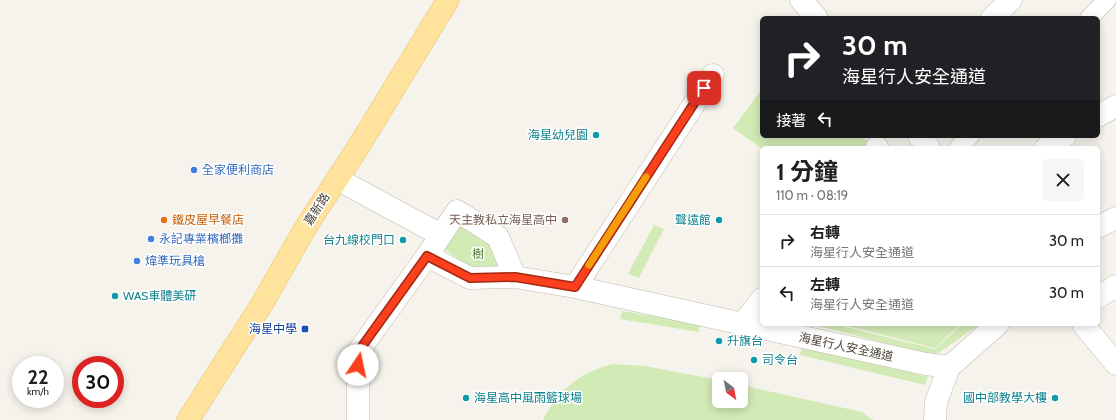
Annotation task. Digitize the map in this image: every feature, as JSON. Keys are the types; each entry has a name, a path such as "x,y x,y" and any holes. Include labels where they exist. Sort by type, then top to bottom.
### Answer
{"main road":[{"name":"嘉新路","path":"188,420 262,304 307,225 448,0"}],"street":[{"path":"801,0 815,16"},
{"path":"994,16 1010,0"},
{"path":"575,287 713,74"},
{"path":"1100,115 1116,106"},
{"path":"921,138 927,146"},
{"path":"1049,146 1063,138"},
{"path":"337,179 441,235"},
{"path":"358,420 358,352 427,256 457,211 498,236 515,277"},
{"path":"1100,226 1116,218"},
{"name":"海星行人安全通道","path":"427,256 470,278 515,277 575,287 742,325 926,364 949,367"},
{"path":"1100,296 1116,286"},
{"path":"742,325 760,302"},
{"path":"934,420 936,402 949,367 996,326"},
{"path":"1085,326 1116,364"}],"lane":[{"path":"1091,16 1107,0"},
{"path":"960,146 968,138"}],"green space":[{"path":"760,92 760,138 863,138 869,143 867,146 760,146 760,148 733,128"},
{"name":"樹","path":"461,224 492,245 507,273 472,269 444,249"},
{"path":"654,225 664,229 639,278 628,274"},
{"path":"622,311 700,324 699,332 620,319"},
{"path":"819,326 841,326 935,349 960,326 977,326 934,356"},
{"path":"848,326 958,326 935,348"},
{"path":"802,345 928,377 925,385 800,355"},
{"path":"612,364 644,366 712,379 712,408 748,408 748,387 862,412 873,420 543,420 549,409 563,391 589,372"}],"slow traffic":[{"path":"589,265 646,177"}],"place":[{"name":"海星幼兒園","path":"596,135"},
{"name":"全家便利商店","path":"194,170"},
{"name":"鐵皮屋早餐店","path":"164,220"},
{"name":"天主教私立海星高中","path":"565,220"},
{"name":"聲遠館","path":"719,220"},
{"name":"永記專業檳榔攤","path":"151,239"},
{"name":"台九線校門口","path":"403,240"},
{"name":"煒準玩具槍","path":"137,261"},
{"name":"WAS車體美研","path":"115,296"},
{"name":"海星中學","path":"305,329"},
{"name":"升旗台","path":"719,341"},
{"name":"司令台","path":"754,360"},
{"name":"海星高中風雨籃球場","path":"466,398"},
{"name":"國中部教學大樓","path":"1055,398"}],"route":[{"path":"358,365 358,352 427,256 470,278 515,277 575,287 704,88"}]}
